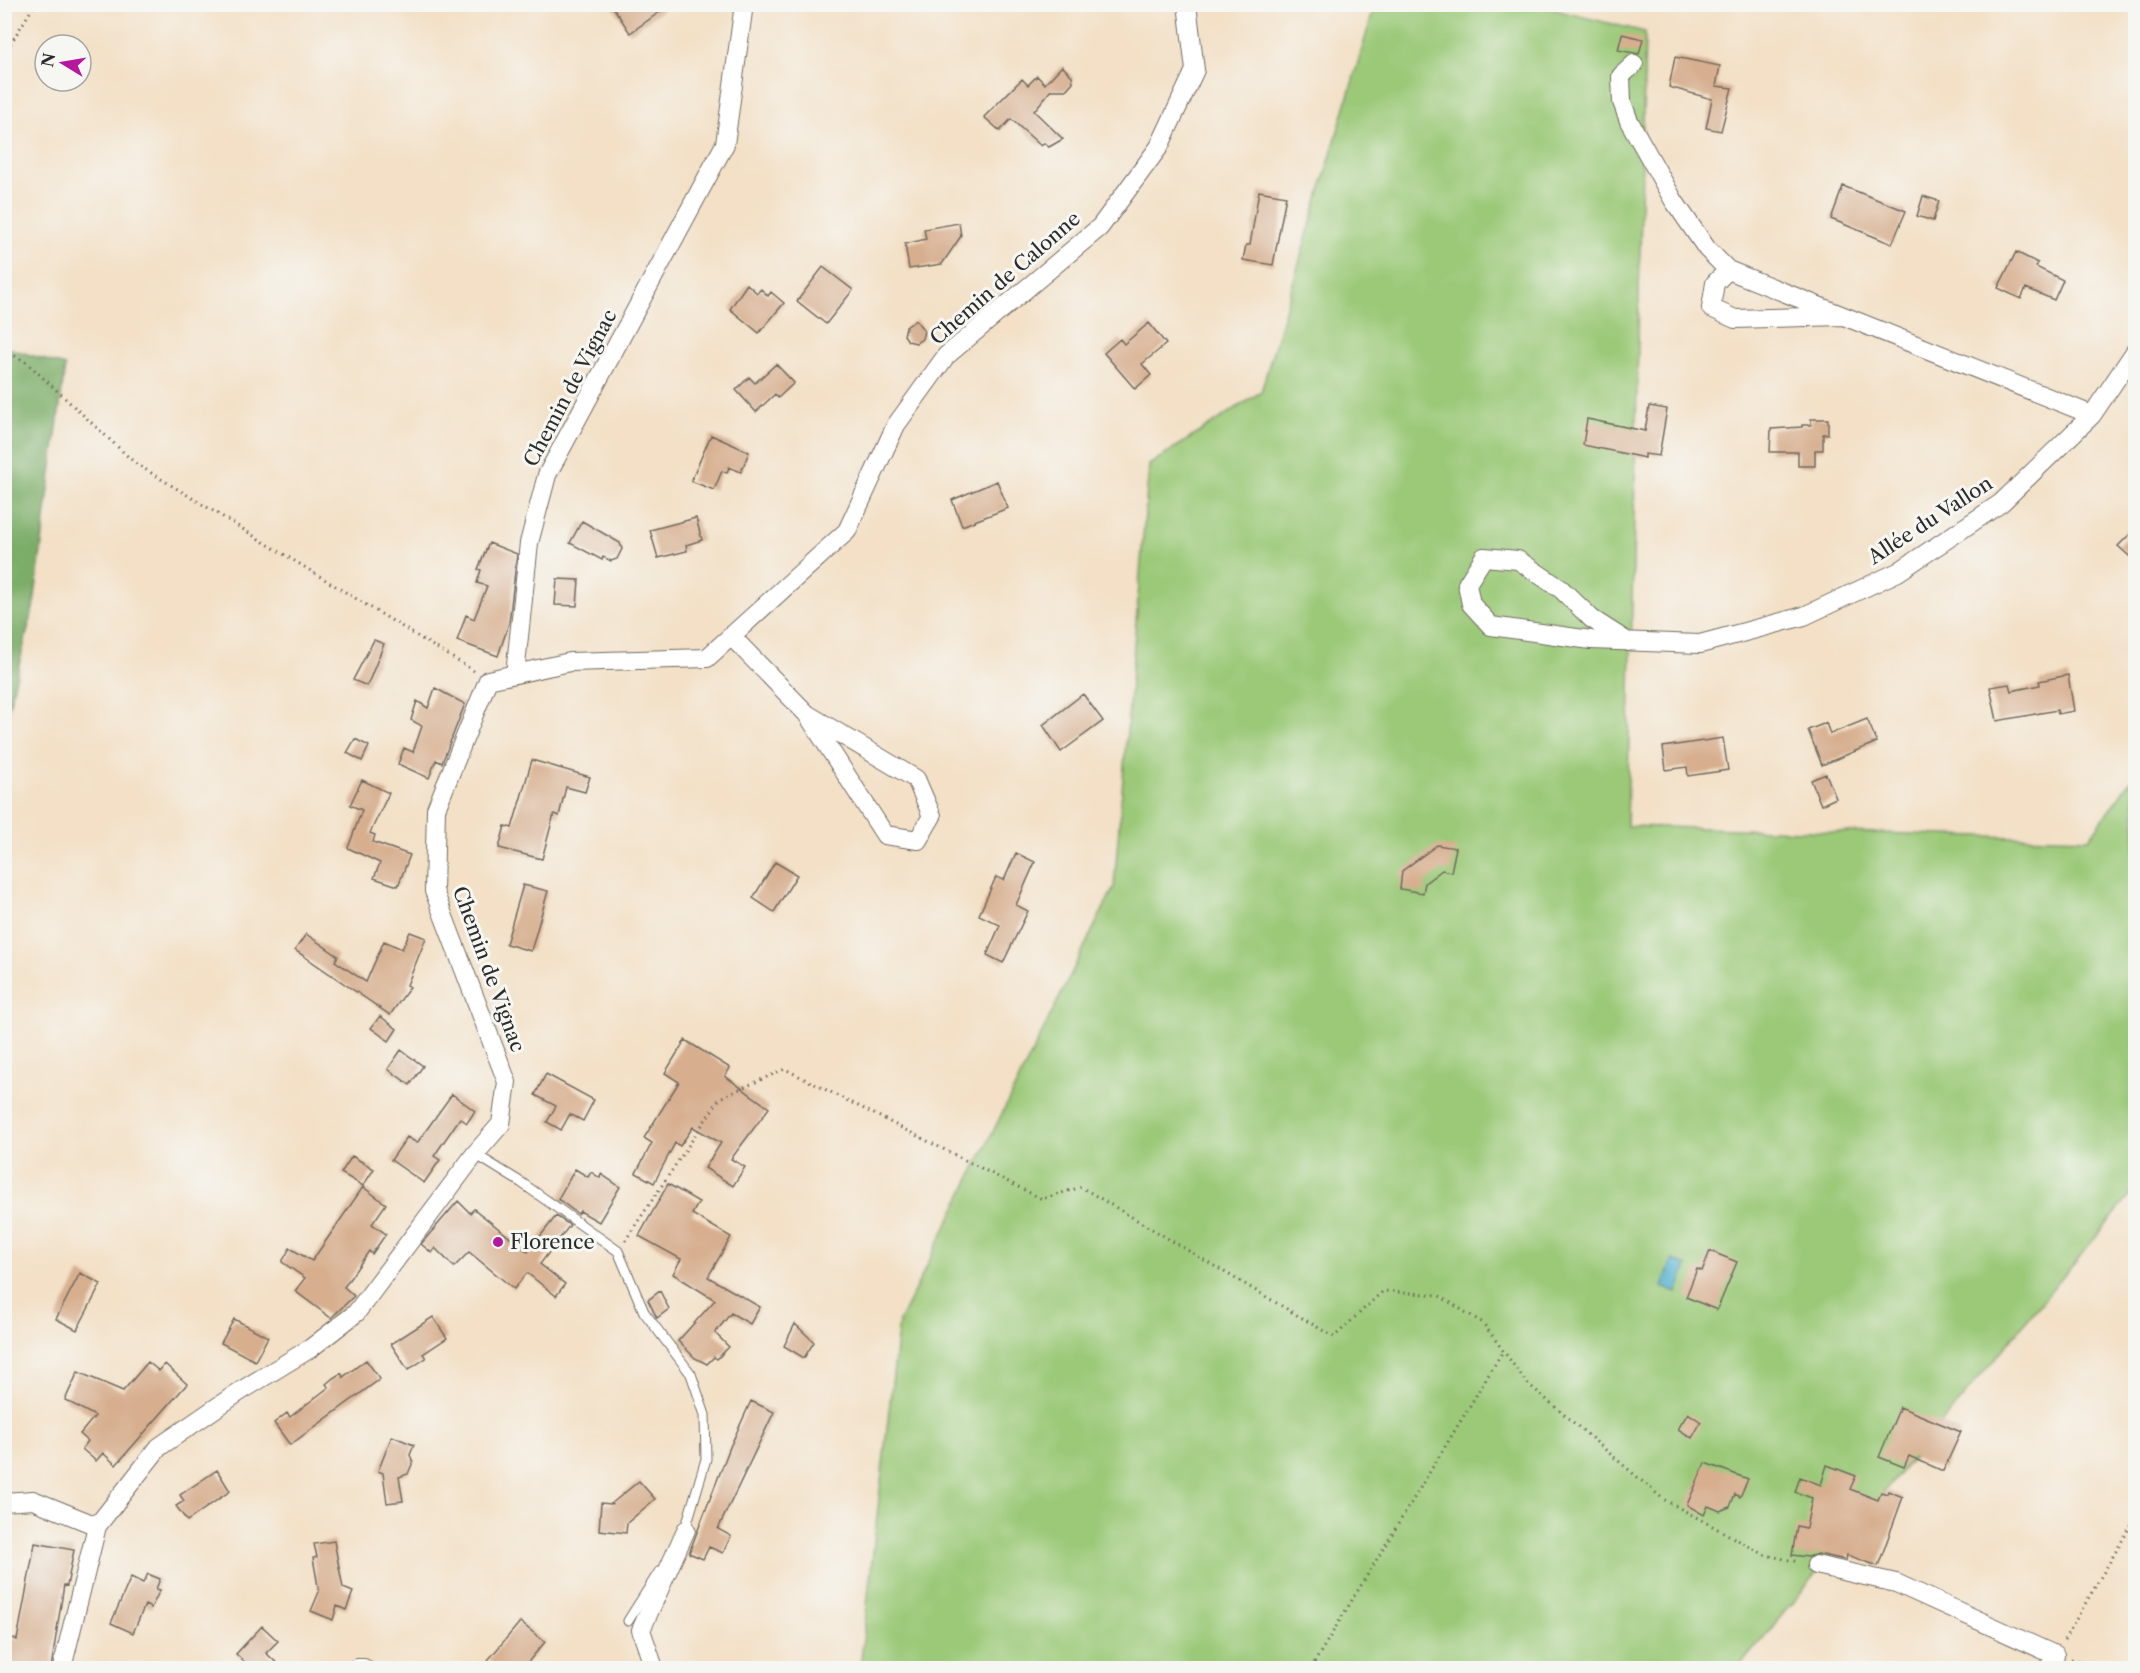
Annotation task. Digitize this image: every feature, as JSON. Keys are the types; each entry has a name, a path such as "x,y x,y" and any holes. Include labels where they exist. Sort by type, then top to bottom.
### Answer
{"street":[{"name":"Chemin de Vignac","path":"515,674 529,543 547,475 725,144 744,4"},
{"name":"Chemin de Calonne","path":"515,674 570,662 707,658 732,638 847,531 896,425 946,356 1100,227 1159,147 1195,70 1187,4"},
{"path":"1634,64 1621,76 1622,102 1629,121 1674,201 1707,249 1728,270 2092,416"},
{"path":"1728,270 1715,284 1711,308 1735,319 1842,316"},
{"name":"Allée du Vallon","path":"1628,642 1592,619 1561,589 1518,560 1484,557 1467,584 1472,604 1491,626 1591,640 1628,642 1700,644 1804,616 1899,572 2001,503 2092,416 2136,350"},
{"path":"732,638 807,714 885,835 918,840 932,816 916,779 807,714"},
{"path":"488,680 515,674"},
{"name":"Chemin de Vignac","path":"62,1668 97,1526 159,1447 239,1392 311,1348 356,1313 475,1154 501,1124 507,1082 435,891 436,809 488,680"},
{"path":"4,1502 33,1500 97,1526"},
{"path":"654,1668 641,1630 686,1530"},
{"path":"1816,1565 1896,1583 2052,1662"},
{"path":"357,1668 364,1668"}],"lane":[{"path":"475,1154 522,1183 618,1251 644,1311 691,1374 705,1415 706,1459 686,1530 628,1621"}],"path":[{"path":"4,54 35,4"},
{"path":"4,350 26,362 135,463 488,680"},
{"path":"618,1251 720,1098 785,1069 1042,1199 1081,1187 1334,1337 1383,1291 1438,1295 1483,1323 1526,1382 1663,1499 1765,1556 1816,1565"},
{"path":"1311,1668 1503,1350"},
{"path":"2108,1668 2052,1662 2136,1517"}],"green space":[{"path":"1375,5 1535,5 1645,32 1627,826 2089,839 2135,774 2135,1190 1738,1668 860,1668 899,1322 1114,887 1149,465 1261,392"},
{"path":"5,347 65,366 34,604 5,722"}],"water":[{"path":"1672,1260 1687,1266 1677,1293 1662,1287"}],"building":[{"path":"611,4 671,4 630,33"},
{"path":"1622,34 1643,39 1639,54 1618,50"},
{"path":"1675,57 1720,66 1716,86 1732,88 1721,131 1706,128 1712,99 1669,87"},
{"path":"1062,66 1072,76 1073,82 1066,90 1051,90 1034,111 1063,139 1049,147 1044,143 1041,146 1011,119 1000,131 984,117 1022,79 1028,85 1037,76 1045,84"},
{"path":"1843,186 1906,211 1892,244 1831,219"},
{"path":"1259,191 1286,196 1273,265 1243,260 1246,245 1250,245"},
{"path":"1923,196 1939,201 1933,221 1917,216"},
{"path":"959,223 961,236 942,264 909,269 905,244 926,239 924,229"},
{"path":"2016,252 2038,263 2036,267 2063,280 2054,300 2026,288 2021,299 1998,288"},
{"path":"823,267 853,290 826,324 797,301"},
{"path":"747,284 757,293 761,289 768,296 771,292 784,303 759,333 730,309"},
{"path":"916,320 924,331 922,339 916,343 908,341 904,335 906,327"},
{"path":"1149,323 1166,344 1142,364 1151,375 1135,389 1104,353 1120,339 1124,344"},
{"path":"776,364 794,383 778,398 775,394 756,412 736,390 749,377 755,383"},
{"path":"1649,406 1667,409 1659,456 1645,454 1645,458 1583,445 1587,419 1645,431"},
{"path":"1811,419 1828,419 1828,434 1823,434 1823,450 1815,450 1815,466 1798,466 1798,452 1770,452 1771,429 1811,425"},
{"path":"711,435 749,452 741,472 729,467 727,473 722,471 714,490 691,481"},
{"path":"997,481 1008,508 962,526 952,500"},
{"path":"696,518 702,540 686,545 687,551 658,558 650,530"},
{"path":"582,521 620,543 622,549 617,559 611,561 603,557 602,560 570,543"},
{"path":"2136,528 2136,562 2118,546"},
{"path":"489,543 517,554 509,623 498,656 457,641 466,615 474,619 487,586 477,583 481,570 478,569"},
{"path":"557,579 579,580 577,606 555,605"},
{"path":"374,640 384,644 367,686 353,680"},
{"path":"2068,675 2074,711 2058,714 2057,710 1997,721 1990,687 2009,684 2011,691 2040,685 2039,681"},
{"path":"435,688 465,704 442,763 436,760 429,778 398,764 404,748 413,752 422,726 411,720 417,701 428,708"},
{"path":"1083,694 1103,721 1061,752 1043,725"},
{"path":"1867,719 1877,742 1822,765 1808,730 1826,723 1830,734"},
{"path":"1723,738 1728,770 1688,776 1687,767 1666,770 1663,747"},
{"path":"355,739 369,746 362,761 347,753"},
{"path":"532,760 590,777 585,792 566,787 559,816 554,814 542,859 499,848 505,826 512,828"},
{"path":"1826,774 1836,798 1821,805 1811,780"},
{"path":"362,780 389,793 370,833 375,835 373,842 410,855 398,886 374,878 380,863 348,848 362,810 350,805"},
{"path":"1437,845 1456,848 1451,872 1442,870 1425,883 1423,893 1400,889 1402,871"},
{"path":"1016,853 1035,862 1016,905 1028,911 1003,963 987,955 1000,925 979,915 996,877 1004,880"},
{"path":"775,862 797,875 774,912 753,898"},
{"path":"523,885 548,891 531,951 506,944"},
{"path":"410,932 426,938 407,985 410,987 390,1015 295,950 306,934 338,956 335,961 366,982 384,941 402,949"},
{"path":"380,1016 397,1029 389,1041 371,1028"},
{"path":"685,1040 730,1068 725,1076 769,1108 731,1159 745,1167 733,1186 705,1168 721,1143 693,1127 680,1146 675,1143 654,1183 636,1173 652,1143 644,1138 679,1082 665,1073"},
{"path":"401,1050 423,1066 410,1085 388,1069"},
{"path":"546,1074 594,1100 583,1121 570,1114 561,1130 547,1122 556,1106 535,1095"},
{"path":"452,1094 475,1111 467,1123 460,1118 434,1156 440,1160 424,1183 391,1160 407,1137 417,1143"},
{"path":"352,1156 374,1169 363,1186 341,1173"},
{"path":"575,1169 588,1177 591,1172 600,1178 601,1174 620,1187 599,1222 580,1211 578,1214 558,1199"},
{"path":"668,1184 699,1202 692,1214 731,1237 708,1277 760,1307 750,1324 731,1313 715,1333 729,1347 717,1359 714,1357 707,1364 695,1358 678,1341 715,1300 673,1274 681,1259 639,1236"},
{"path":"363,1187 386,1204 372,1224 386,1234 372,1254 369,1251 344,1287 354,1296 331,1318 295,1291 305,1278 282,1262 290,1248 312,1261"},
{"path":"458,1201 470,1213 474,1209 528,1252 556,1216 570,1225 540,1264 565,1284 556,1296 527,1273 514,1289 469,1252 454,1267 435,1248 432,1253 421,1244"},
{"path":"1710,1251 1737,1262 1717,1310 1686,1297 1697,1269 1702,1271"},
{"path":"80,1273 101,1284 77,1330 56,1319"},
{"path":"660,1291 669,1309 657,1318 648,1300"},
{"path":"433,1317 447,1338 423,1354 426,1358 408,1370 391,1344"},
{"path":"234,1319 268,1337 255,1361 221,1343"},
{"path":"795,1324 814,1342 804,1358 784,1346"},
{"path":"366,1360 380,1379 290,1445 274,1423 287,1413 290,1417 329,1387 326,1384 333,1378 341,1373 343,1377"},
{"path":"148,1362 159,1371 165,1364 187,1384 116,1465 103,1453 96,1461 82,1449 88,1441 80,1434 95,1416 65,1400 78,1372 123,1391"},
{"path":"751,1401 774,1412 718,1529 731,1536 723,1553 709,1547 703,1559 689,1553 730,1447"},
{"path":"1900,1407 1961,1432 1943,1471 1909,1456 1904,1467 1879,1457"},
{"path":"1688,1413 1701,1422 1692,1438 1678,1429"},
{"path":"392,1436 414,1445 410,1455 413,1462 408,1474 399,1477 403,1501 387,1503 383,1473 378,1471"},
{"path":"1705,1463 1748,1479 1740,1497 1735,1494 1730,1507 1720,1511 1708,1506 1704,1515 1687,1505"},
{"path":"1827,1465 1856,1476 1850,1489 1878,1500 1881,1492 1887,1494 1888,1491 1903,1497 1878,1566 1847,1555 1846,1560 1818,1554 1808,1557 1792,1555 1797,1526 1806,1528 1812,1498 1795,1492 1800,1477 1821,1485"},
{"path":"217,1470 230,1491 187,1521 176,1506 184,1501 180,1495"},
{"path":"639,1481 655,1499 627,1523 626,1533 599,1530 601,1503 611,1504"},
{"path":"334,1541 343,1588 353,1592 346,1610 337,1606 333,1620 311,1611 319,1592 313,1558 317,1557 314,1544"},
{"path":"35,1543 74,1550 67,1586 64,1585 51,1668 33,1668 4,1663 4,1635 17,1640"},
{"path":"148,1574 160,1579 156,1589 160,1590 151,1608 145,1605 133,1633 111,1623 131,1577 143,1583"},
{"path":"520,1622 545,1642 523,1668 499,1668 488,1660"},
{"path":"262,1626 278,1641 266,1653 282,1668 251,1668 236,1654"}],"place":[{"name":"Florence","path":"498,1242"}]}
